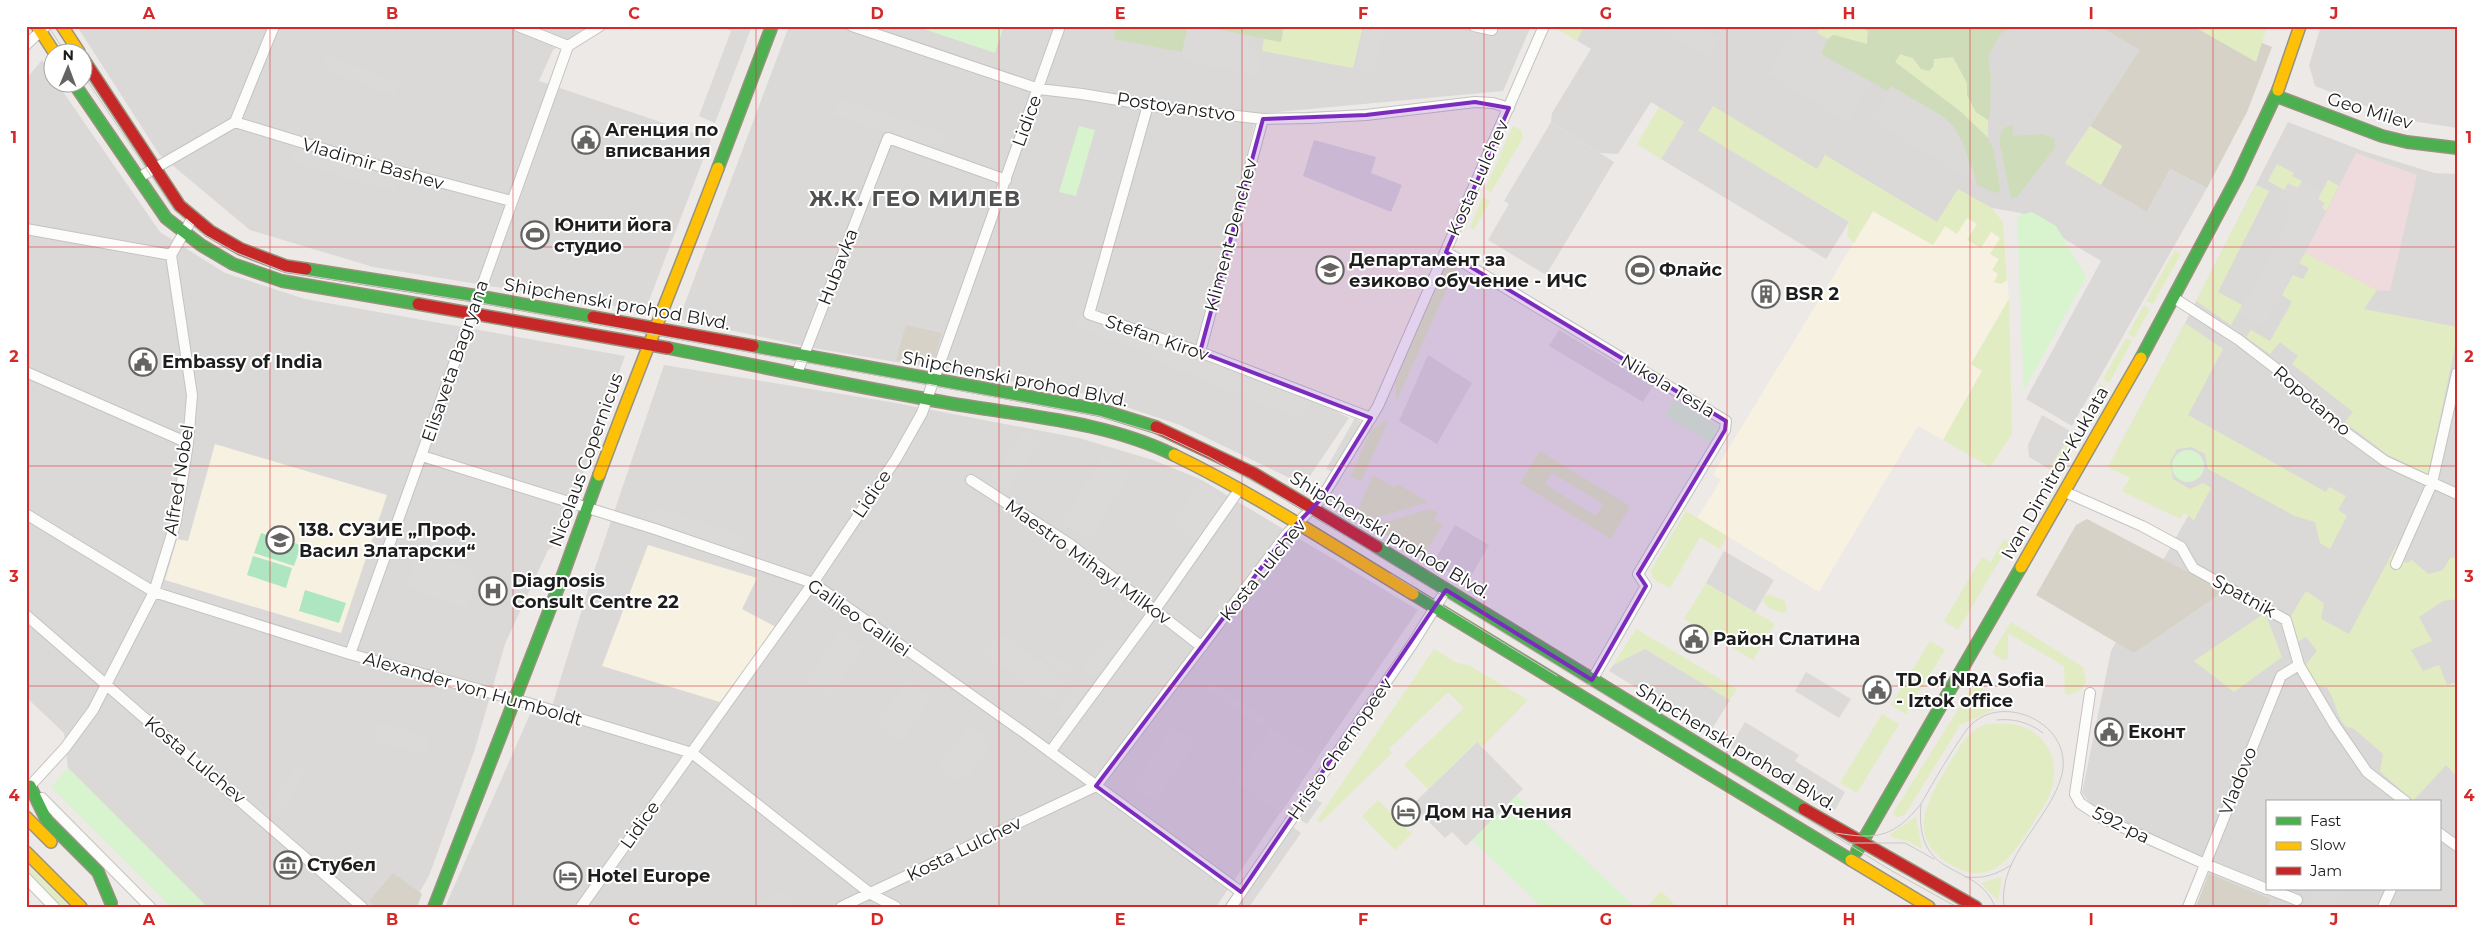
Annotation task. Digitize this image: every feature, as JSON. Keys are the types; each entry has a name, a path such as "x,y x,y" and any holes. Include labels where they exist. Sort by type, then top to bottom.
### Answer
{"main road":[{"path":"62,26 72,42"},
{"name":"Nicolaus Copernicus","path":"434,907 588,508 648,344 772,26"},
{"name":"Ivan Dimitrov-Kuklata","path":"1852,861 2066,492 2174,298 2276,96 2288,69 2300,26"},
{"path":"41,28 49,42"},
{"name":"Shipchenski prohod Blvd.","path":"92,72 180,206 193,217 241,249 286,266 477,296 1101,410 1166,430 1212,451 1314,508 1861,844 1976,907"},
{"name":"Shipchenski prohod Blvd.","path":"80,92 166,218 183,232 233,264 282,281 648,344 927,399 1097,428 1160,448 1239,490 1297,524 1434,609 1929,907"},
{"name":"Geo Milev","path":"2276,96 2382,136 2407,142 2457,148"},
{"path":"28,784 47,821 98,872 113,905"},
{"path":"26,817 59,850"},
{"path":"26,852 81,907"},
{"path":"85,876 113,905"}],"street":[{"path":"138,178 235,122 274,26"},
{"path":"518,26 568,46 600,26"},
{"name":"Postoyanstvo","path":"852,26 1039,90 1082,94 1148,105 1263,119 1366,115 1476,102 1493,103 1509,108"},
{"name":"Lidice","path":"581,907 813,583 896,459 922,413 1039,90 1060,26"},
{"path":"1474,26 1492,30"},
{"name":"Kosta Lulchev","path":"841,907 1096,786 1286,535 1314,508 1371,418 1446,252 1544,26"},
{"path":"26,46 41,28"},
{"name":"Elisaveta Bagryana","path":"350,654 568,46"},
{"name":"Stefan Kirov","path":"1148,105 1089,314 1200,352 1371,418"},
{"name":"Kliment Denchev","path":"1200,352 1263,119"},
{"name":"Vladimir Bashev","path":"235,122 392,170 511,201"},
{"name":"Hubavka","path":"797,373 888,138 1006,180"},
{"path":"26,229 171,255 193,217"},
{"path":"1446,252 1726,421 1725,430 1638,574 1646,586 1592,680"},
{"name":"Alfred Nobel","path":"28,784 82,727 106,685 154,592 176,521 188,443 192,395 171,255"},
{"name":"Ropotamo","path":"2174,298 2239,340 2283,374 2341,429 2385,461 2457,494"},
{"path":"26,372 188,443"},
{"path":"2396,564 2432,483 2457,373"},
{"name":"Galileo Galilei","path":"422,456 588,508 813,583 1050,752 1241,892"},
{"name":"Maestro Mihayl Milkov","path":"971,480 1070,545 1202,647"},
{"path":"1050,752 1155,610 1239,490"},
{"name":"Spatnik","path":"2066,492 2142,526 2181,547 2193,568 2286,620 2299,665 2334,724 2367,772 2403,800"},
{"name":"Alexander von Humboldt","path":"26,514 154,592 350,654 514,699 692,753 870,894 896,907"},
{"name":"Hristo Chernopeev","path":"1230,907 1446,590"},
{"name":"Kosta Lulchev","path":"26,615 362,907"},
{"name":"Vladovo","path":"2188,907 2281,676 2299,665"},
{"name":"592-ра","path":"2090,693 2075,794 2080,803 2102,818 2205,864 2266,888"},
{"path":"28,784 150,907"},
{"path":"2440,834 2457,846"},
{"path":"26,878 54,907"},
{"name":"592-ра","path":"2271,890 2297,900"},
{"path":"2383,907 2391,890"}],"highlighted area":[{"path":"1475,102 1509,108 1446,252 1726,421 1725,430 1638,574 1646,586 1592,680 1446,590 1241,892 1096,786 1286,535 1321,499 1371,418 1200,352 1263,119 1366,115"}],"shaded area":[{"path":"77,26 588,26 553,50 539,81 711,139 645,311 373,267 250,230 159,154 92,49 92,42 87,42"},
{"path":"720,26 752,26 715,123 699,116 731,31"},
{"path":"789,26 1531,26 1503,91 1257,114 1197,362 1320,402 1349,418 1304,485 1180,425 1087,394 813,348 679,319"},
{"path":"1188,26 1200,26 1250,36 1248,48 1262,51 1257,75 1181,60"},
{"path":"1366,26 1385,27 1374,73 1356,69"},
{"path":"1553,26 2099,26 2141,50 2065,163 2147,212 2170,169 2207,188 2072,426 2026,399 2101,261 2021,213 1992,208 1970,207 1945,226 1703,123 1698,131 1651,102 1618,154 1600,153 1551,122 1552,113 1591,49"},
{"path":"1656,26 1699,26 1719,39 1708,57"},
{"path":"1796,26 1801,26 1828,39 1821,54 1871,82 1847,122 1768,74"},
{"path":"2099,26 2240,26 2262,43 2272,47 2247,112 2207,188 2170,169 2147,212 2101,185 2122,146 2090,126 2140,50"},
{"path":"2321,26 2457,26 2457,128 2399,119 2315,86 2309,65"},
{"path":"326,55 400,83 395,96 321,68"},
{"path":"42,60 42,92 63,92 160,232 225,273 305,299 625,356 558,543 548,550 505,644 475,749 429,876 411,907 207,907 68,768 64,733 26,697 26,79"},
{"path":"1891,86 1942,116 1953,126 1963,143 1977,185 1872,119"},
{"path":"839,99 946,134 941,151 834,114"},
{"name":"Департамент за езиково обучение - ИЧС","path":"1475,102 1509,108 1371,418 1200,352 1263,119"},
{"path":"1551,122 1614,162 1546,275 1488,240 1509,204 1504,201"},
{"path":"1684,122 1849,222 1826,259 1661,159"},
{"path":"2288,122 2363,151 2434,173 2457,174 2457,907 2196,907 2212,863 2095,809 2082,793 2111,651 2195,504 2113,458"},
{"path":"1314,140 1376,157 1371,173 1402,185 1391,212 1303,176"},
{"path":"298,143 399,172 394,191 292,162"},
{"path":"2356,153 2417,175 2390,291 2377,290 2305,253"},
{"path":"2302,181 2321,192 2318,199 2325,203 2322,208 2326,211 2264,326 2239,312 2247,295 2250,296 2290,217 2288,216 2293,204 2277,198 2288,183 2298,188"},
{"path":"1970,207 1992,208 2003,222 2009,299 1971,364 1982,371 1943,440 1918,426 1819,592 1697,518 1721,480 1713,474 1873,211 1933,245 1945,226"},
{"path":"1080,314 1314,398 1299,419 1160,362 1154,355 1076,327"},
{"path":"906,325 942,333 932,367 896,360"},
{"path":"1559,330 1653,386 1643,402 1549,346"},
{"path":"1428,355 1472,383 1437,444 1399,421"},
{"path":"664,365 890,402 1079,438 1153,460 1200,479 1418,610 1216,907 445,907 531,712 549,716 593,574"},
{"path":"2042,415 2072,432 2049,469 2029,457 2028,445"},
{"path":"1355,418 1361,422 1332,472 1326,469"},
{"path":"1023,431 1040,442 1008,489 991,478"},
{"name":"138. СУЗИЕ „Проф. Васил Златарски“","path":"215,444 387,495 341,633 165,580 177,539 188,541"},
{"path":"1103,456 1130,473 1089,540 1061,523"},
{"path":"1200,482 1226,500 1199,541 1172,524"},
{"path":"652,506 745,537 740,553 647,521"},
{"path":"2087,519 2224,591 2134,653 2036,595 2076,525"},
{"path":"1455,525 1489,545 1467,583 1433,563"},
{"path":"648,545 757,578 742,609 776,627 720,702 602,666"},
{"path":"419,550 479,572 467,608 405,587"},
{"path":"1724,551 1774,580 1755,612 1706,583"},
{"path":"840,631 864,647 830,696 806,680"},
{"path":"999,633 1067,680 1052,701 984,654"},
{"path":"1110,634 1122,642 1094,678 1083,670"},
{"path":"1645,649 1730,700 1710,732 1609,671 1613,665"},
{"path":"1048,650 1073,670 1068,677 1043,657"},
{"path":"1806,672 1851,699 1839,718 1795,691"},
{"path":"907,680 932,696 902,741 877,724"},
{"path":"1211,681 1269,720 1263,728 1205,689"},
{"path":"1076,682 1086,689 1065,718 1056,712"},
{"path":"378,722 429,737 424,755 373,740"},
{"path":"1745,722 1799,755 1795,761 1845,792 1835,810 1730,747"},
{"path":"968,725 992,742 962,785 938,768"},
{"path":"1172,727 1196,743 1154,802 1131,786"},
{"path":"1270,727 1317,759 1281,813 1234,780"},
{"path":"1477,742 1523,789 1466,846 1452,832 1445,838 1412,805"},
{"path":"297,765 304,770 289,802 275,816 267,809"},
{"path":"1314,798 1322,803 1307,824 1299,819"},
{"path":"1293,827 1301,833 1249,907 1237,907"},
{"path":"393,873 422,894 417,907 376,907 369,901"},
{"path":"2209,874 2271,899 2268,907 2196,906"},
{"path":"785,890 793,907 760,907 758,903"},
{"path":"2315,890 2340,890 2333,907 2308,907"}],"green space":[{"path":"915,26 1004,26 995,53"},
{"path":"1118,26 1188,26 1182,52 1113,39"},
{"path":"1200,26 1264,26 1283,30 1281,42"},
{"path":"1284,26 1363,26 1353,68 1262,51 1264,39 1281,42"},
{"path":"1559,26 1584,26 1577,41 1558,29"},
{"path":"1820,26 1860,26 1868,31 1867,44 1834,35 1828,39 1817,33"},
{"path":"1860,26 2018,26 2001,33 1988,57 1991,76 1990,117 1988,120 1976,112 1967,95 1967,83 1953,57 1934,59 1933,67 1929,71 1921,69 1913,58 1900,54 1895,62 1961,112 1988,138 1994,151 2000,187 1999,192 1995,193 1977,185 1973,169 1891,86 1888,91 1820,54 1828,39 1833,35 1867,44 1868,31"},
{"path":"2193,26 2267,26 2256,62"},
{"path":"1900,54 1913,58 1921,69 1934,59 1953,57 1967,83 1967,95 1976,112 1988,120 1988,138 1961,112 1895,62"},
{"path":"1713,106 1817,169 1825,155 1937,222 1958,189 1992,208 2003,222 2007,280 2001,284 1994,282 1998,274 1992,270 1999,259 1990,254 2000,238 1991,232 1981,248 1967,240 1977,224 1967,218 1957,234 1945,226 1933,245 1873,211 1854,243 1847,236 1849,222 1698,131"},
{"path":"1659,107 1684,122 1661,159 1637,144"},
{"path":"2012,124 2013,136 2042,134 2054,138 2055,148 2017,197 2011,198 2000,145 2001,130"},
{"path":"1079,126 1095,130 1076,196 1059,192"},
{"path":"1513,126 1521,130 1523,138 1491,192 1485,189"},
{"path":"2090,126 2122,146 2101,185 2065,163"},
{"path":"2277,164 2294,173 2292,176 2302,181 2298,189 2284,190 2268,181"},
{"path":"2328,180 2339,186 2326,211 2322,208 2318,199"},
{"path":"2256,185 2269,191 2218,292 2242,305 2231,325 2196,301"},
{"path":"1482,197 1490,201 1474,230 1470,228"},
{"path":"2032,212 2056,226 2086,277 2024,390 2017,216"},
{"path":"2175,250 2181,254 2153,304 2146,301"},
{"path":"2305,253 2377,290 2364,309 2457,327 2457,337 2428,474 2388,455 2345,422 2353,412 2292,364 2298,356 2280,342 2270,354 2246,337 2251,330 2270,341 2292,302 2282,295 2293,275 2303,279 2309,268 2299,263"},
{"path":"1452,265 1457,267 1396,402 1395,379 1443,270"},
{"path":"2009,299 2012,434 1990,467 1943,440 1982,371 1971,364"},
{"path":"2144,305 2150,309 2134,338 2128,334"},
{"path":"2185,323 2223,349 2188,415 2326,492 2329,487 2346,496 2338,510 2347,516 2330,549 2320,543 2315,522 2295,516 2208,469 2205,454 2192,447 2177,449 2170,462 2173,479 2190,489 2203,483 2211,488 2194,520 2184,513 2180,519 2122,491 2130,478 2108,467"},
{"path":"2126,338 2132,341 2109,383 2103,379"},
{"path":"2100,384 2106,388 2083,429 2077,426"},
{"path":"1674,400 1719,427 1710,442 1665,415"},
{"path":"1389,419 1361,482 1351,476 1371,430"},
{"path":"2071,434 2078,439 2056,474 2049,469"},
{"path":"2188,450 2200,454 2204,466 2200,478 2188,482 2176,478 2172,466 2176,454"},
{"path":"1540,451 1630,506 1611,539 1520,483","holes":["1552,473 1603,504 1596,516 1545,484"]},
{"path":"1373,475 1395,488 1398,484 1428,502 1368,520 1357,512"},
{"path":"1430,509 1438,513 1434,519 1443,525 1422,556 1372,526"},
{"path":"1686,511 1727,536 1720,549 1700,537 1670,588 1653,579 1651,570"},
{"path":"261,533 301,545 294,566 254,553"},
{"path":"2004,539 2010,543 1958,630 1944,621 1982,557 1991,562"},
{"path":"2396,546 2406,563 2412,560 2428,574 2443,570 2450,558 2457,557 2457,599 2443,601 2419,617 2432,641 2411,650 2423,671 2439,665 2447,685 2457,682 2457,776 2446,765 2412,800 2380,771 2383,754 2353,728 2346,727 2327,687 2316,686 2304,667 2317,651 2306,637 2297,642 2289,619 2306,591 2324,603 2321,619 2349,634"},
{"path":"253,556 292,568 286,588 247,575"},
{"path":"1706,583 1775,624 1753,660 1684,619"},
{"path":"305,590 346,603 339,623 299,611"},
{"path":"1768,594 1785,601 1787,610 1783,613 1769,608 1764,602 1764,598"},
{"path":"2265,613 2282,657 2234,692 2194,661"},
{"path":"2011,622 2083,667 2086,682 2082,689 2069,695 2065,693 2064,666 2008,633 2008,659 2004,660 1992,653"},
{"path":"1636,629 1737,689 1730,700 1645,649 1613,665"},
{"path":"1930,641 1945,650 1906,714 1891,705"},
{"path":"1434,649 1457,663 1468,665 1528,700 1482,747 1476,742 1428,789 1404,765 1464,708 1448,692 1389,749 1392,753 1320,823 1317,820"},
{"path":"1974,684 1990,693 1990,703 2006,704 1960,725 1909,808 1903,816 1895,817 1893,813"},
{"path":"1882,714 1899,724 1857,793 1840,783"},
{"path":"2011,724 2033,732 2042,739 2048,748 2054,769 2050,794 2025,836 2008,858 1988,871 1976,873 1963,870 1948,863 1935,852 1927,840 1924,828 1929,802 1956,753 1973,732 1984,725"},
{"path":"68,768 207,907 171,907 51,787"},
{"path":"1517,796 1635,907 1542,907 1472,840"},
{"path":"1378,800 1412,834 1395,850 1362,816"},
{"path":"1916,817 1922,849 1910,842 1892,837 1890,834"},
{"path":"26,864 70,907 60,907 26,873"},
{"path":"2002,877 1998,901 1981,883"},
{"path":"1661,891 1677,907 1648,906"}],"tram line":[{"path":"48,26 58,42"},
{"path":"92,88 174,210 203,234 237,253 285,272 475,302 1099,416 1163,435 1209,457 1295,505 1892,871 1957,907"},
{"path":"1391,574 1557,676"},
{"path":"1995,907 1986,892 1975,882 1949,868 1937,859 1927,847 1921,829 1921,804 1965,732 1978,719 1995,713 2012,712 2029,717 2044,726 2056,739 2063,755 2062,774 2056,791 2016,855 2009,871 2004,889 2004,907"},
{"path":"1997,720 2022,722 2033,726 2043,733"},
{"path":"1836,833 1863,836 1884,834 1902,823 1921,804"},
{"path":"1848,843 1905,843 1934,859"},
{"path":"1965,877 1989,876 2011,865"}],"traffic: fast":[{"path":"718,168 772,26"},
{"path":"2141,358 2237,178 2278,90"},
{"path":"80,92 166,218 201,245 233,264 282,281 418,304"},
{"path":"2276,96 2382,136 2407,142 2457,148"},
{"path":"306,269 477,296 593,317"},
{"path":"753,346 1101,410 1156,427"},
{"path":"668,348 909,396 1090,427 1147,443 1174,455"},
{"path":"434,907 560,583 599,475"},
{"path":"1377,547 1804,809"},
{"path":"1857,851 2021,567"},
{"path":"1413,594 1851,860"},
{"path":"30,786 47,821 98,872 111,903"}],"traffic: slow":[{"path":"37,26 47,42"},
{"path":"62,26 72,42"},
{"path":"2278,90 2300,26"},
{"path":"599,475 718,168"},
{"path":"2021,567 2141,358"},
{"path":"1174,455 1266,504 1413,594"},
{"path":"26,817 51,842"},
{"path":"26,852 81,907"},
{"path":"1851,860 1929,907"}],"traffic: jam":[{"path":"92,72 180,206 210,231 241,249 286,266 306,269"},
{"path":"418,304 668,348"},
{"path":"593,317 753,346"},
{"path":"1156,427 1253,473 1377,547"},
{"path":"1804,809 1976,907"}],"place":[{"name":"Агенция по вписвания","path":"586,140"},
{"name":"Юнити йога студио","path":"535,235"},
{"name":"Департамент за езиково обучение - ИЧС","path":"1330,270"},
{"name":"Флайс","path":"1640,270"},
{"name":"BSR 2","path":"1766,294"},
{"name":"Embassy of India","path":"143,362"},
{"name":"138. СУЗИЕ „Проф. Васил Златарски“","path":"280,540"},
{"name":"Diagnosis Consult Centre 22","path":"493,591"},
{"name":"Район Слатина","path":"1694,639"},
{"name":"TD of NRA Sofia - Iztok office","path":"1877,690"},
{"name":"Еконт","path":"2109,732"},
{"name":"Дом на Учения","path":"1406,812"},
{"name":"Стубел","path":"288,865"},
{"name":"Hotel Europe","path":"568,876"}],"district":[{"name":"Ж.К. ГЕО МИЛЕВ","path":"915,198"}]}
